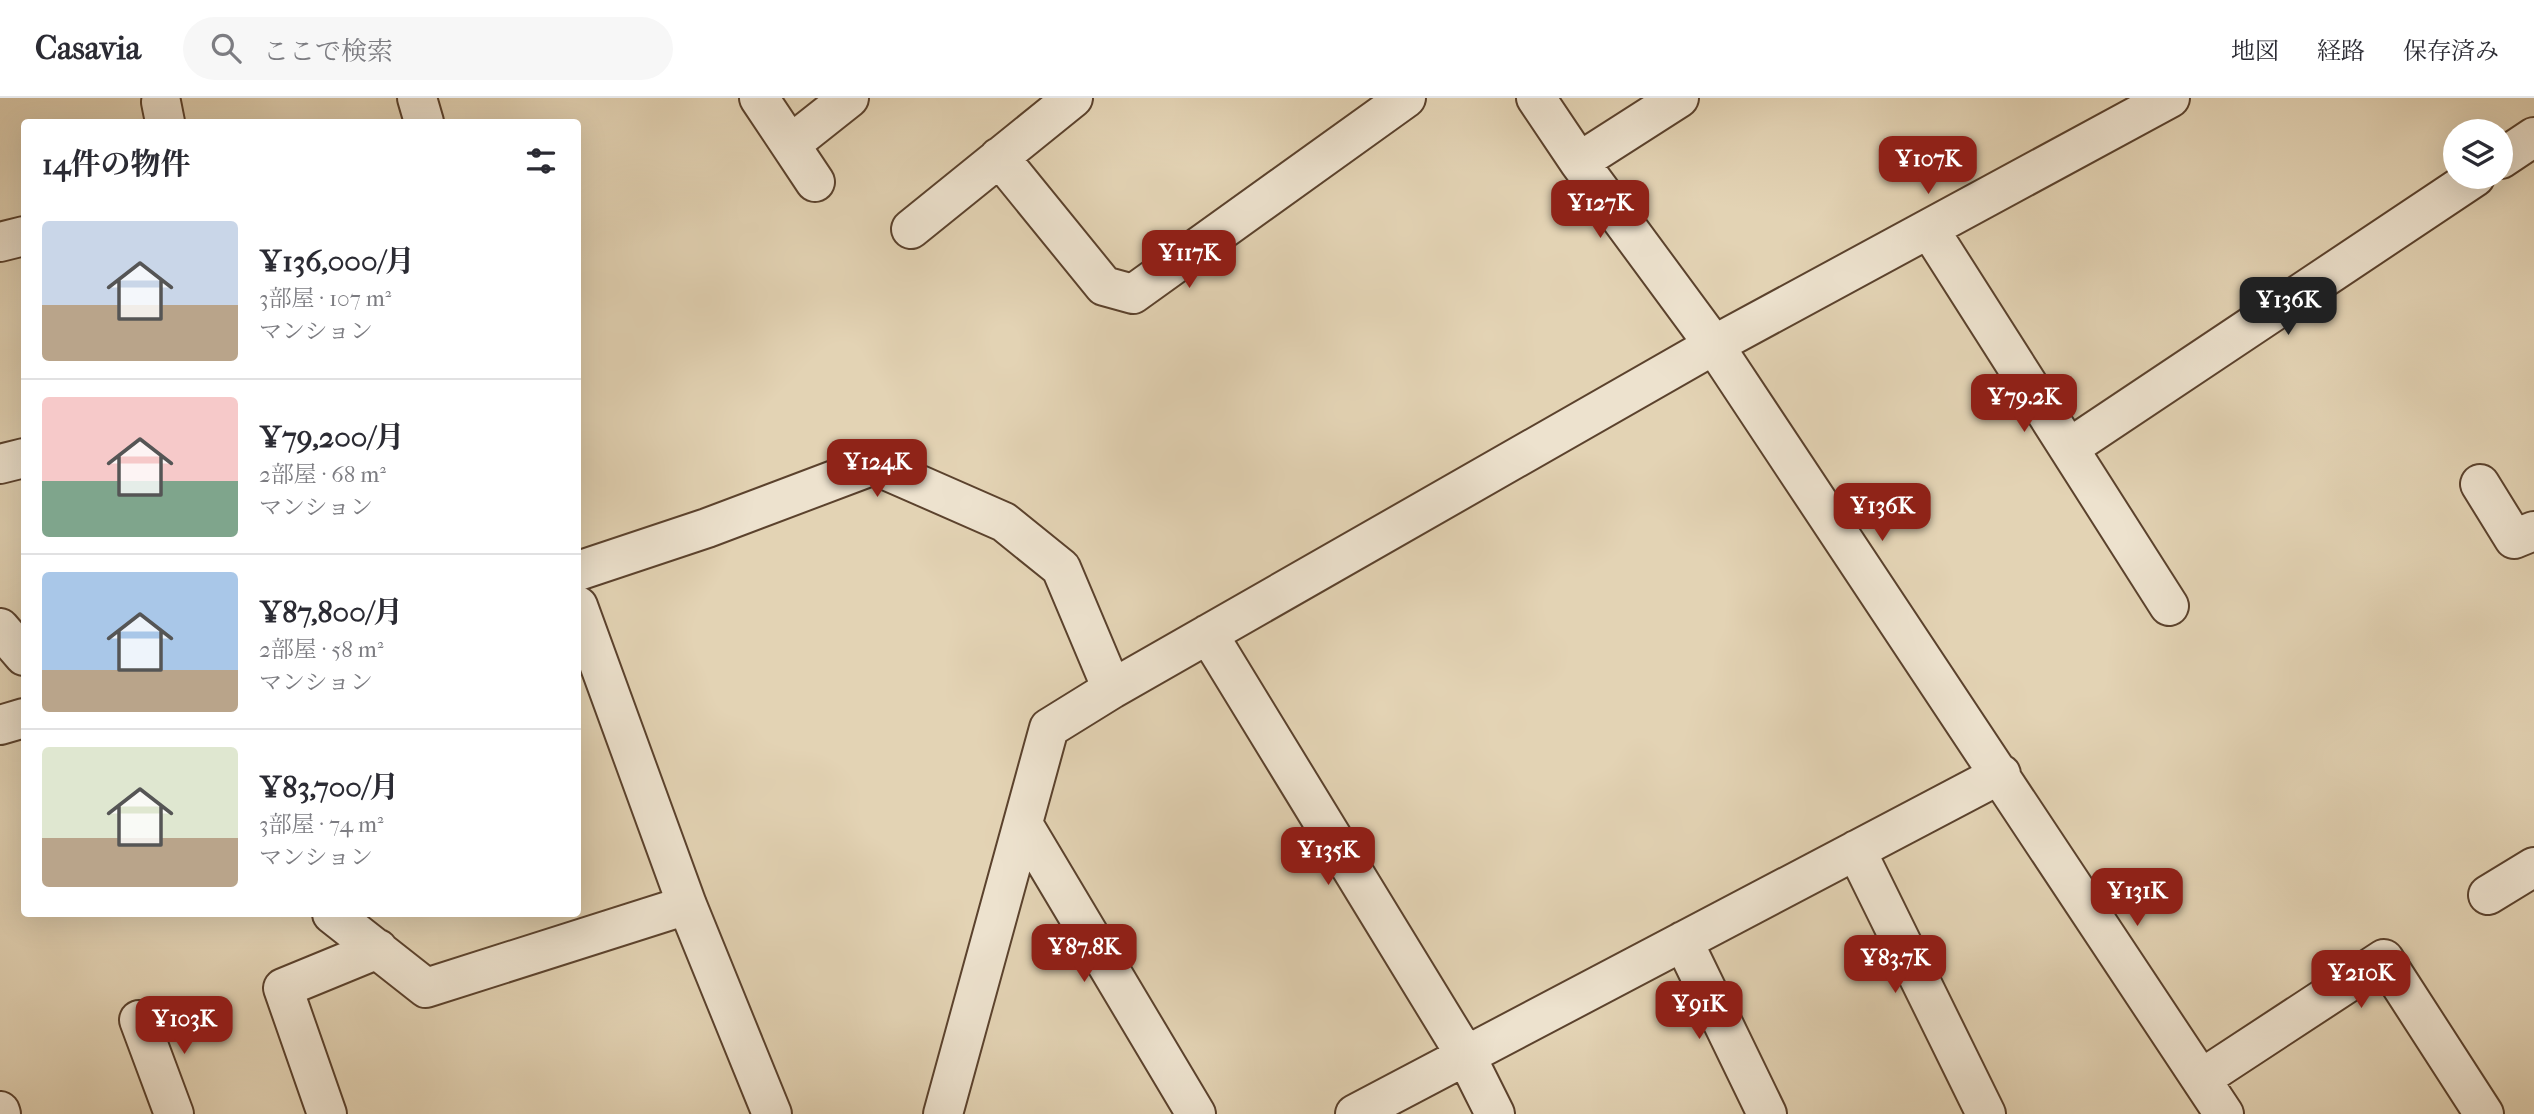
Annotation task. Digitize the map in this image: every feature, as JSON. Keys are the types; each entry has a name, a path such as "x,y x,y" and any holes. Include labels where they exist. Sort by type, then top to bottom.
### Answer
{"street":[{"path":"417,98 423,119"},
{"path":"760,98 815,182"},
{"path":"791,144 849,98"},
{"path":"911,229 1073,98"},
{"path":"999,157 1104,286 1133,294 1406,98"},
{"path":"1536,98 1579,162 1714,345 2224,1114"},
{"path":"1579,162 1679,98"},
{"path":"943,1114 1049,728 1208,634 1714,345 2170,98"},
{"path":"2513,151 2534,137"},
{"path":"2069,448 2457,189"},
{"path":"1928,229 2169,606"},
{"path":"0,243 21,237"},
{"path":"0,464 21,459"},
{"path":"581,571 707,528 874,465 1004,522 1061,568 1112,690"},
{"path":"2480,484 2514,539 2534,531"},
{"path":"581,614 687,905 772,1114"},
{"path":"0,628 21,652"},
{"path":"1208,634 1466,1056 1495,1114"},
{"path":"0,725 21,719"},
{"path":"1355,1114 2001,774"},
{"path":"1023,824 1196,1114"},
{"path":"1856,850 1986,1114"},
{"path":"2488,895 2534,867"},
{"path":"336,917 426,988 687,905"},
{"path":"1684,941 1767,1114"},
{"path":"327,1114 283,988 378,949"},
{"path":"2201,1079 2384,960 2484,1114"},
{"path":"139,1020 174,1114"}]}
